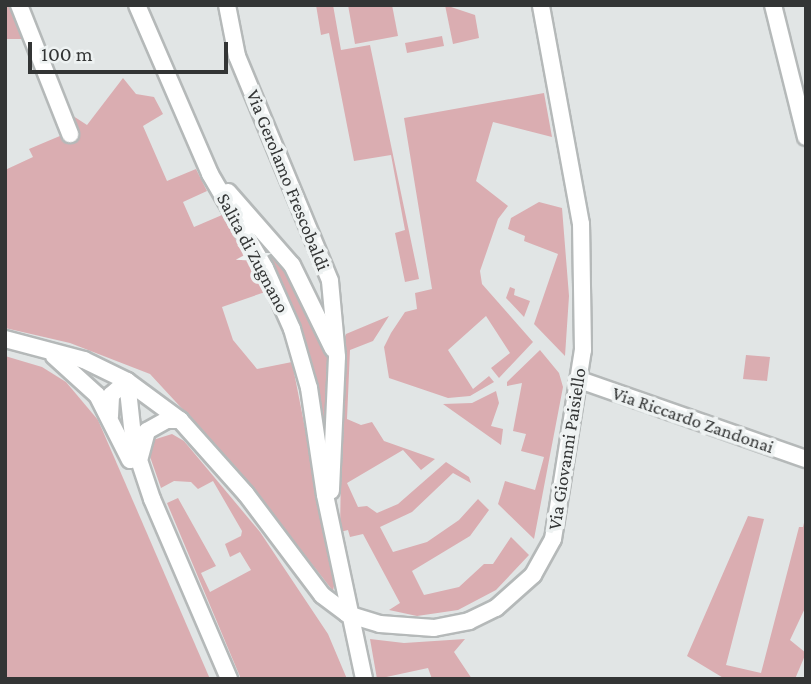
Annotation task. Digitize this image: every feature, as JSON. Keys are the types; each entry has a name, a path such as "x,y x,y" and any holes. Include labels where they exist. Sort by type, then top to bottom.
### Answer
{"street":[{"path":"19,5 70,134"},
{"name":"Salita di Zugnano","path":"137,5 210,174 265,268 292,329 309,388 347,614 364,679"},
{"name":"Via Gerolamo Frescobaldi","path":"227,5 237,56 326,268 337,357 329,515"},
{"name":"Via Giovanni Paisiello","path":"5,339 40,346 84,360 127,382 180,420 246,494 322,595 347,614 397,626 450,626 484,615 521,588 544,558 555,529 580,380 585,317 582,237 541,5"},
{"path":"773,5 806,137"},
{"name":"Via Gerolamo Frescobaldi","path":"210,174 292,265 337,357"},
{"path":"40,346 84,380 110,416 152,499 229,679"},
{"name":"Via Riccardo Zandonai","path":"580,380 806,459"},
{"path":"110,416 111,395 127,382 140,463 152,499"},
{"path":"140,463 147,431 167,420 180,420"}],"shaded area":[{"path":"5,5 10,5 24,39 5,39"},
{"path":"316,5 333,5 341,50 370,45 419,279 405,282 395,233 405,230 391,155 354,161 329,33 321,35"},
{"path":"348,5 392,5 398,36 355,44"},
{"path":"445,5 475,15 479,38 453,44"},
{"path":"442,36 444,46 407,53 405,43"},
{"path":"123,78 136,94 154,97 163,114 143,126 167,181 196,169 207,191 183,202 194,227 222,215 265,292 222,307 233,340 257,369 292,362 335,581 333,591 236,467 150,374 70,343 5,328 5,170 33,157 29,149 67,133 64,110 87,125"},
{"path":"544,93 552,137 493,122 476,181 508,206 498,219 480,271 482,284 533,342 499,378 491,368 510,353 486,316 448,350 473,389 489,376 494,382 470,396 448,398 389,378 384,347 405,312 417,309 415,293 432,289 404,118"},
{"path":"539,202 562,208 569,296 565,356 534,324 558,254 524,241 525,236 508,229 511,218"},
{"path":"243,215 294,280 330,363 326,459 307,347 289,301"},
{"path":"510,287 515,289 514,295 530,301 524,317 506,298"},
{"path":"389,316 373,341 350,350 347,419 361,425 372,422 384,441 435,459 421,470 403,450 347,483 358,507 367,506 377,513 398,504 446,462 469,477 471,483 453,473 412,512 380,527 393,552 427,542 459,520 478,499 489,510 470,536 412,571 424,595 459,587 484,564 493,564 511,537 529,555 496,590 458,610 417,616 389,610 400,603 363,534 350,537 348,530 340,532 343,342 346,334"},
{"path":"540,350 559,373 563,387 534,539 498,504 505,481 535,490 544,457 521,451 526,434 513,431 522,383 507,386 507,382"},
{"path":"746,355 770,357 767,381 743,379"},
{"path":"5,356 42,367 66,382 98,420 210,679 5,679"},
{"path":"496,391 499,403 491,426 503,429 501,445 443,404 472,403"},
{"path":"172,434 184,441 260,532 328,634 347,679 241,679 167,503 178,498 216,566 201,573 210,592 251,570 240,552 230,557 225,544 241,536 242,531 213,481 198,489 191,482 174,481 161,488 148,451 153,440"},
{"path":"806,514 806,606 790,640 806,653 795,679 725,679 687,656 748,516 764,519 726,665 761,673 799,527 803,527"},
{"path":"370,639 404,643 465,639 454,652 472,679 432,679 428,668 377,679"}]}
